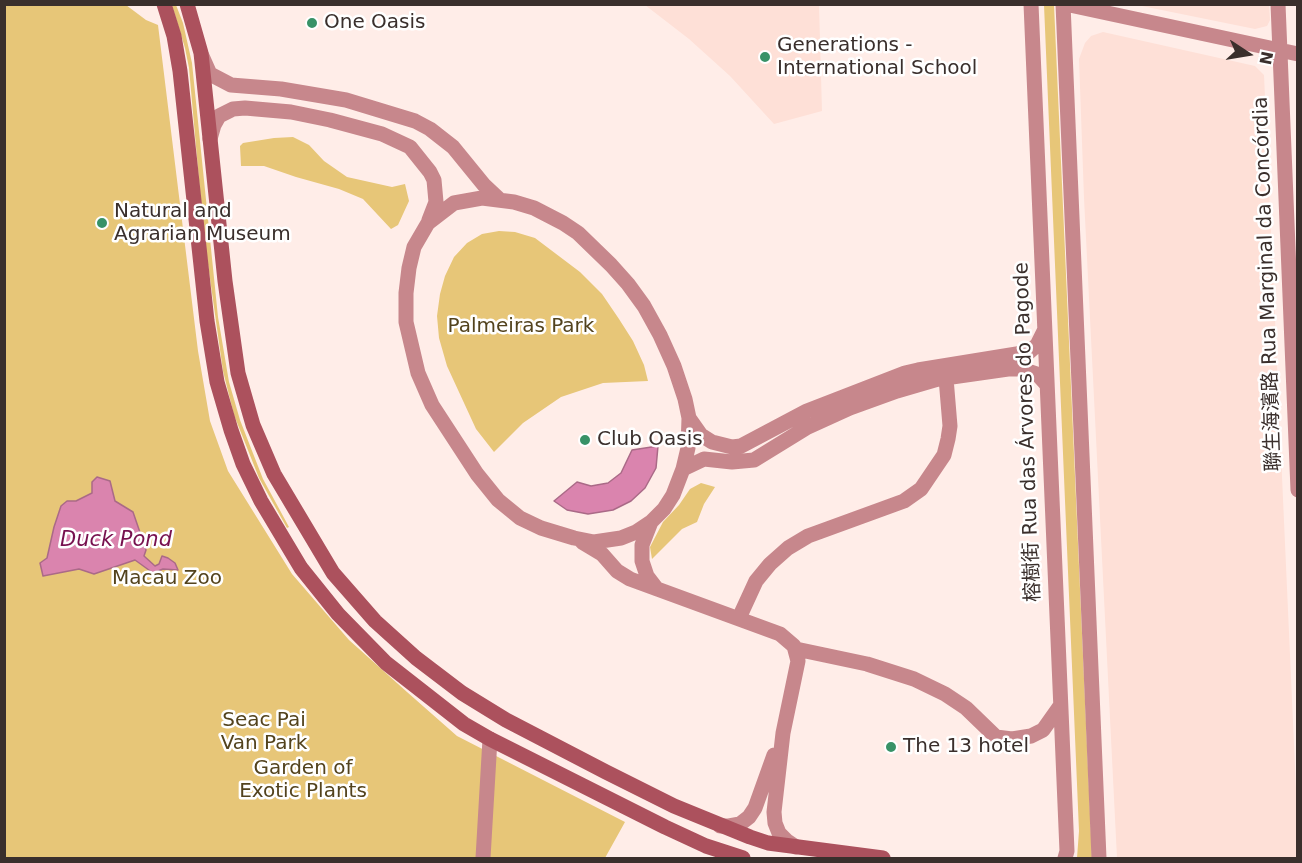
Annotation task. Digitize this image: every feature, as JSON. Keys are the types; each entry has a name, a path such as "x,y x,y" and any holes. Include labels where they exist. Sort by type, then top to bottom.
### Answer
{"main road":[{"path":"164,4 174,36 180,72 207,321 217,382 243,464 290,552 338,614 386,663 464,724 665,827 706,846 743,858"},
{"path":"187,4 201,53 225,281 237,361 250,415 274,474 333,573 375,621 416,658 462,693 506,720 606,772 718,826 768,843 844,856 883,858"}],"street":[{"name":"榕樹街 Rua das Árvores do Pagode","path":"1031,4 1067,851 1065,858"},
{"path":"1100,858 1064,4 1298,54"},
{"name":"聯生海濱路 Rua Marginal da Concórdia","path":"1278,4 1298,490"},
{"path":"201,53 210,74 231,85 289,90 346,100 415,121 435,132 453,147 484,185 500,200"},
{"path":"210,139 219,116 233,109 245,108 291,112 330,120 382,134 410,147 434,180 436,202 428,223 414,247 408,268 406,293 406,322 418,373 432,405 477,474 510,511 541,528 594,542 621,538 651,522 672,495 683,469 688,448 689,418 674,366 660,335 644,306 628,284 592,246 564,223 534,208 482,198 454,203 428,223"},
{"path":"689,418 701,435 712,442 732,447 741,446 807,411 905,374 1029,352 1037,345 1045,328"},
{"path":"683,469 704,459 732,462 754,460 806,428 849,408 908,387 946,378 1022,369 1037,374 1047,385"},
{"path":"739,618 756,582 770,564 788,548 808,536 904,501 921,489 944,455 948,439 949,411 946,378"},
{"path":"651,522 642,545 642,561 647,576 657,589"},
{"path":"574,538 602,554 617,571 626,577 780,634 796,649 798,661 783,733 774,812 779,833 796,847"},
{"path":"796,649 867,663 914,679 959,703 981,720 996,737 1012,739 1043,730 1060,706"},
{"path":"718,826 740,824 749,818 755,808 783,733"},
{"path":"483,858 490,739"}],"shaded area":[{"name":"Generations - International School","path":"645,5 819,5 822,111 774,124 730,76 689,39"},
{"path":"1137,5 1269,5 1270,20 1267,26 1255,29"},
{"path":"1103,32 1255,66 1264,75 1297,811 1297,858 1117,858 1079,59 1085,43 1091,36"}],"green space":[{"name":"Seac Pai Van Park","path":"5,5 126,5 146,20 158,25 198,351 210,421 228,471 292,574 349,640 407,692 457,736 625,822 605,858 5,858"},
{"path":"172,5 176,5 183,23 192,63 218,317 229,382 240,420 263,479 289,527 287,528 259,478 234,415 223,371 204,236 189,68"},
{"path":"1044,5 1054,5 1092,858 1077,858 1079,831"},
{"path":"293,137 309,145 324,161 347,177 392,187 405,184 409,201 398,225 391,229 363,199 339,189 264,166 241,166 240,146 243,143"},
{"name":"Palmeiras Park","path":"499,231 515,232 535,238 580,272 602,294 633,341 644,365 648,381 603,383 561,397 523,423 494,452 476,429 447,366 439,338 437,316 445,276 454,257 467,243 482,234"},
{"path":"701,483 715,487 704,504 697,522 682,529 652,559 650,547 663,522 690,489"}],"water":[{"path":"658,446 656,468 645,488 631,501 613,510 588,514 567,510 554,501 577,482 591,486 608,483 621,473 632,450"},
{"name":"Duck Pond","path":"97,477 110,481 115,501 133,512 146,550 144,556 155,566 159,564 162,556 168,558 175,563 178,570 163,569 153,573 135,560 94,574 79,569 43,576 40,563 47,558 61,506 67,501 76,501 92,493 92,482"}],"place":[{"name":"One Oasis","path":"312,23"},
{"name":"Generations - International School","path":"765,57"},
{"name":"Natural and Agrarian Museum","path":"102,223"},
{"name":"Club Oasis","path":"585,440"},
{"name":"The 13 hotel","path":"891,747"}],"park label":[{"name":"Macau Zoo","path":"167,579"},
{"name":"Garden of Exotic Plants","path":"303,780"}]}
